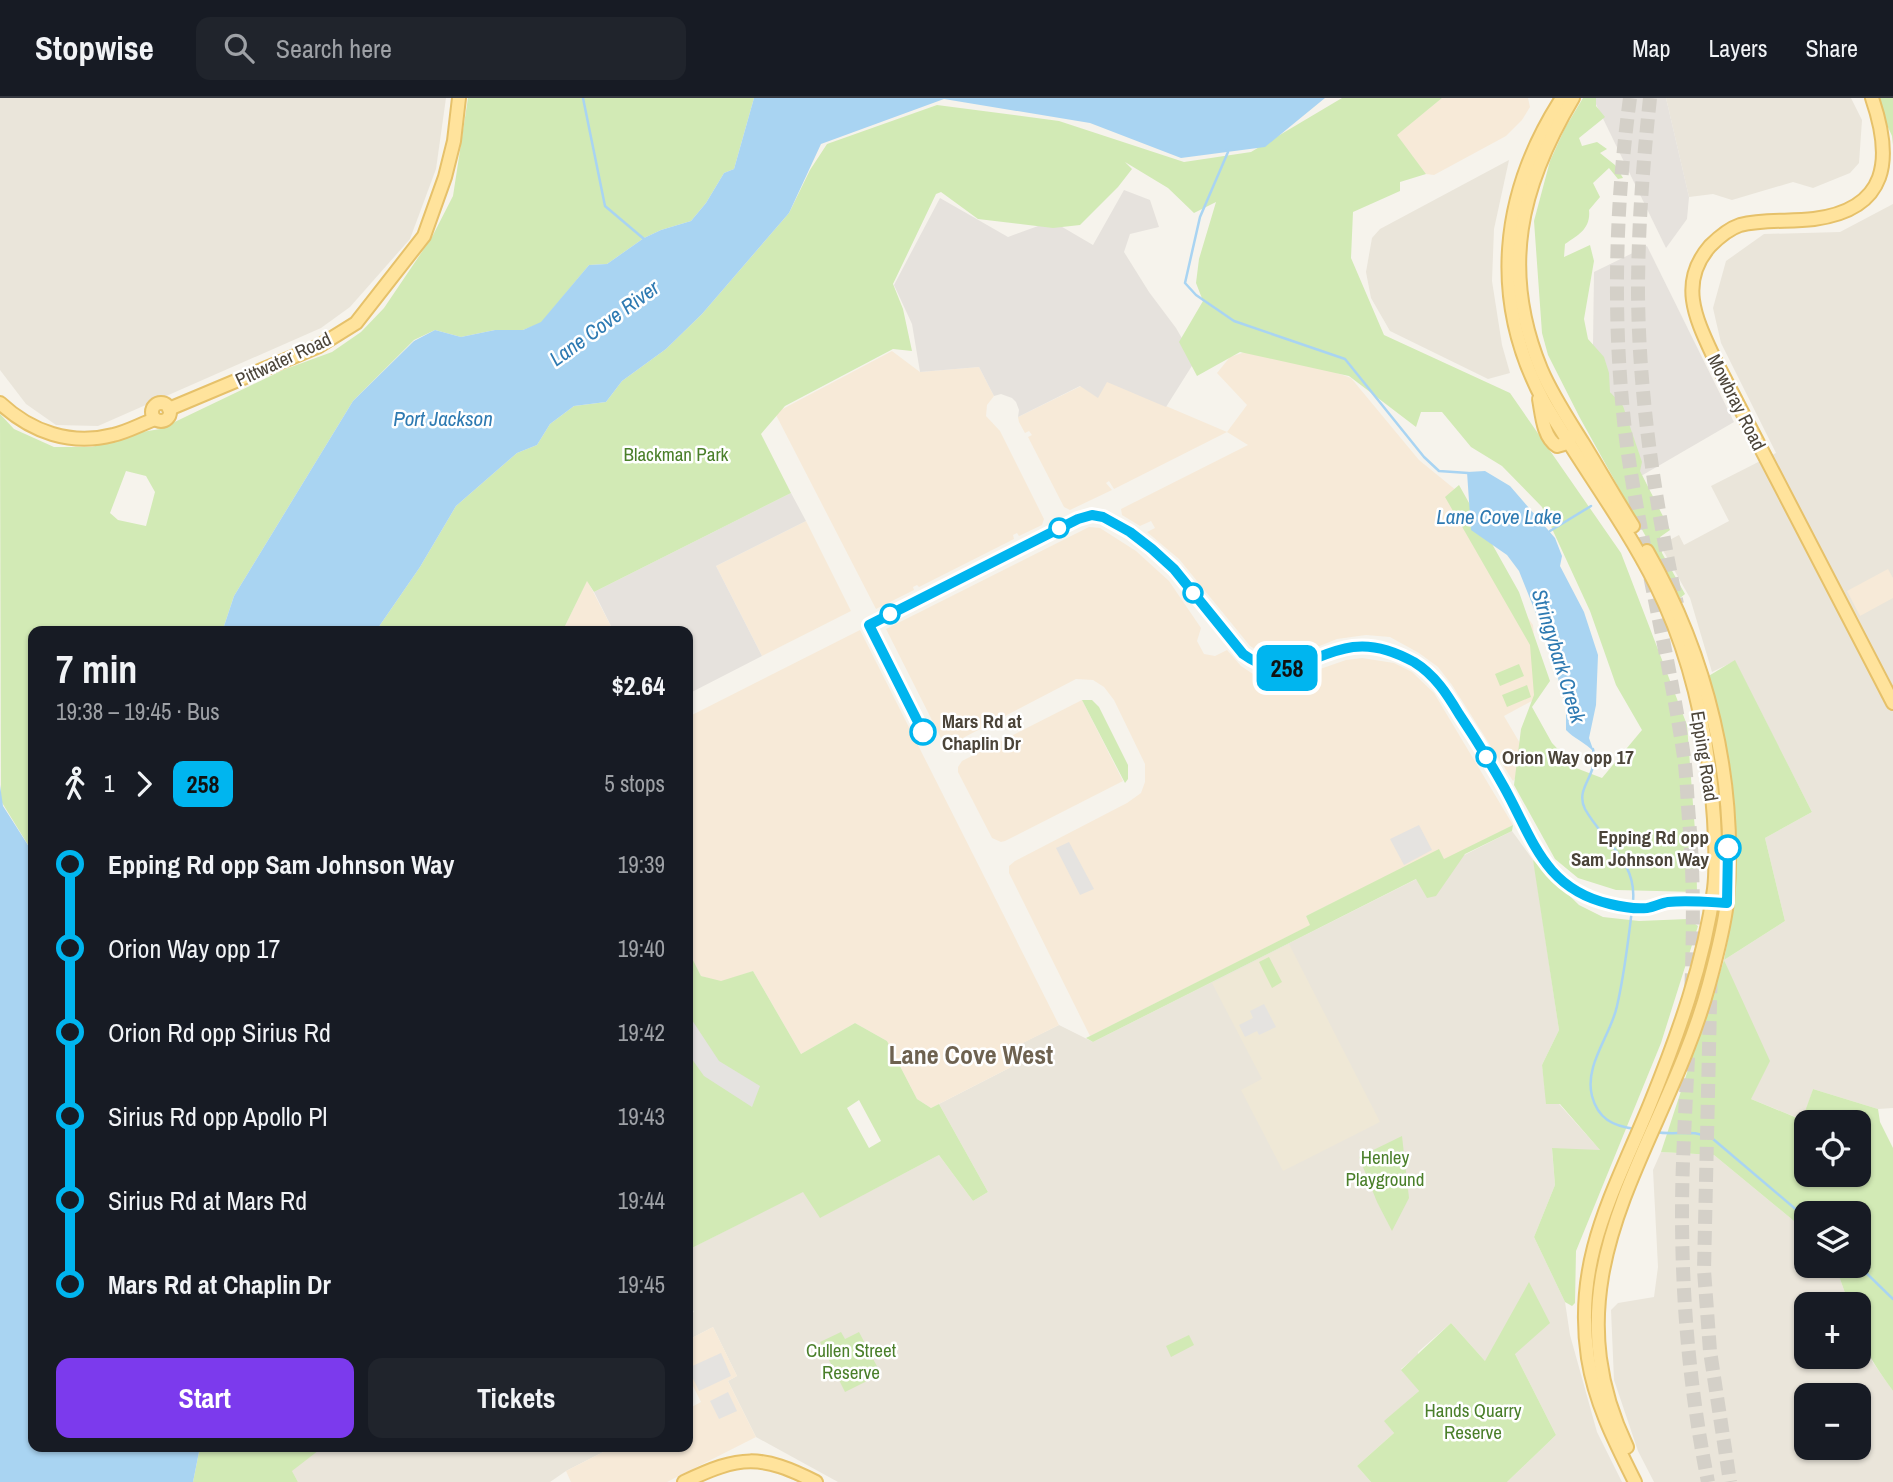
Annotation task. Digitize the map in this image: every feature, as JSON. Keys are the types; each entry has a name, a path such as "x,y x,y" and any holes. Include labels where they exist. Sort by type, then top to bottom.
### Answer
{"main road":[{"name":"Pittwater Road","path":"153,415 160,421 166,419 170,415 169,409 319,346 356,323 424,236 445,177 458,98"},
{"path":"1562,98 1545,125 1522,177 1515,204 1508,272 1511,308 1519,342 1535,385 1550,440 1557,446 1571,436"},
{"name":"Epping Road","path":"1573,98 1549,138 1532,180 1524,215 1520,258 1523,308 1535,354 1571,436 1656,585 1689,670 1712,790 1714,862 1710,907 1695,979 1636,1169 1610,1235 1591,1319 1611,1407 1644,1482"},
{"name":"Mowbray Road","path":"1869,98 1885,134 1886,160 1880,182 1874,191 1850,208 1831,216 1753,223 1727,231 1702,257 1692,289 1696,317 1715,360 1893,703"},
{"path":"0,398 40,426 67,434 84,435 113,431 153,415"},
{"path":"0,403 36,429 65,438 85,440 114,435 153,415"},
{"name":"Epping Road","path":"1571,436 1657,569 1671,596 1703,679 1726,783 1726,909 1703,1003 1657,1104 1620,1174 1599,1226 1590,1259 1591,1319 1588,1359 1602,1411 1635,1482"},
{"path":"1710,907 1726,909"},
{"path":"684,1482 719,1466 757,1461 787,1468 816,1482"},
{"path":"703,1482 723,1474 757,1469 777,1473 797,1482"}],"shaded area":[{"path":"0,98 446,98 436,169 410,239 350,307 321,328 98,426 56,425 26,404 0,370"},
{"path":"1442,98 1528,98 1530,107 1522,120 1506,136 1434,175 1426,174 1396,135"},
{"path":"1593,98 1666,98 1689,197 1687,219 1666,248"},
{"path":"1666,98 1851,98 1862,120 1859,163 1850,173 1813,188 1793,182 1732,200 1713,194 1689,197"},
{"path":"1509,160 1494,229 1492,281 1502,345 1510,373 1488,379 1390,331 1371,298 1366,272 1372,238 1380,229"},
{"path":"1124,190 1150,200 1159,227 1130,234 1124,252 1195,361 1166,407 1107,382 1098,398 1080,386 1018,417 1016,402 1001,394 994,396 979,367 920,372 912,324 894,285 940,198 1008,237 1052,221 1093,245"},
{"path":"1893,204 1893,1108 1878,1109 1813,1089 1806,1110 1794,1110 1794,1116 1751,1099 1734,985 1724,960 1785,921 1765,838 1812,812 1735,661 1712,672 1690,598 1660,545 1679,535 1684,545 1729,521 1711,486 1776,453 1721,343 1713,308 1726,261 1764,234 1840,232"},
{"path":"1647,246 1734,422 1641,476 1593,345 1594,272"},
{"path":"1263,346 1351,378 1419,460 1457,491 1453,514 1533,625 1539,697 1504,716 1531,762 1513,781 1452,685 1438,667 1419,653 1390,637 1366,635 1337,639 1285,660 1266,656 1250,646 1179,559 1147,532 1155,528 1151,521 1140,526 1122,515 1121,509 1248,445 1227,432 1247,405 1217,373 1230,357"},
{"path":"892,351 920,372 979,367 994,396 987,405 986,416 1000,431 1044,519 1042,525 1019,536 1017,533 1013,535 1014,539 919,587 913,587 914,590 876,609 775,413"},
{"path":"1107,381 1227,432 1114,489 1109,481 1106,483 1112,490 1070,510 1064,507 1028,437 1032,435 1029,431 1025,433 1018,417 1081,386"},
{"path":"791,493 806,521 716,566 762,656 693,691 693,626 611,626 594,592"},
{"path":"806,521 851,611 762,656 716,566"},
{"path":"1089,527 1100,528 1136,551 1169,581 1201,628 1197,641 1204,654 1215,656 1227,650 1241,666 1253,674 1267,680 1283,682 1346,660 1362,658 1394,663 1412,672 1434,693 1513,825 1444,860 1439,850 1306,916 1311,925 1090,1036 1009,873 1009,866 1141,793 1145,782 1145,764 1114,700 1104,687 1093,680 1076,679 959,740 946,740 941,738 886,629"},
{"path":"1888,569 1893,578 1893,598 1860,616 1847,591"},
{"path":"587,580 611,626 565,626"},
{"path":"860,630 1059,1025 1019,1045 1025,1060 931,1108 917,1099 887,1041 855,1023 801,1054 753,971 721,982 701,976 693,960 693,714"},
{"path":"1082,700 1123,781 1005,841 992,838 958,772 958,767 962,761"},
{"path":"1419,825 1432,850 1404,865 1390,839"},
{"path":"1512,831 1533,860 1559,1030 1542,1065 1547,1104 1559,1104 1601,1151 1552,1149 1555,1185 1534,1237 1565,1302 1570,1335 1597,1432 1622,1482 1507,1482 1556,1435 1515,1354 1485,1361 1451,1323 1401,1369 1419,1391 1385,1421 1394,1433 1357,1466 1371,1482 838,1482 756,1437 728,1381 737,1376 713,1327 693,1337 693,1247 803,1191 821,1217 939,1155 973,1201 988,1192 939,1104 1025,1060 1018,1045 1059,1025 1093,1042"},
{"path":"1069,842 1094,889 1080,895 1056,848"},
{"path":"1289,944 1380,1122 1283,1171 1241,1090 1262,1079 1212,983"},
{"path":"1264,1004 1276,1027 1259,1035 1257,1031 1245,1037 1239,1025 1253,1018 1250,1011"},
{"path":"693,1022 719,1061 760,1086 752,1107 704,1076 693,1061"},
{"path":"1661,1152 1714,1155 1794,1221 1794,1278 1840,1278 1845,1292 1794,1292 1794,1369 1871,1369 1871,1360 1893,1391 1893,1482 1654,1482 1638,1451 1614,1380 1611,1310 1618,1303 1654,1297 1658,1267 1653,1170"},
{"path":"713,1327 737,1376 728,1381 756,1437 667,1482 571,1482 566,1471 603,1452 693,1452 693,1406 701,1402 693,1386 693,1337"},
{"path":"721,1353 731,1376 699,1391 693,1378 693,1366"},
{"path":"728,1392 737,1411 719,1419 710,1401"},
{"path":"288,1452 603,1452 550,1482 298,1482 283,1455"}],"green space":[{"path":"468,98 754,98 734,169 724,173 706,203 691,221 644,238 607,264 589,265 541,323 523,330 495,330 461,337 435,330 414,340 353,401 234,596 224,626 28,626 28,845 1,801 0,414 14,429 54,447 92,447 136,433 160,429 283,370 332,352 361,332 384,308 432,237 453,196","holes":["126,471 146,476 155,492 146,526 118,520 110,513"]},
{"name":"Blackman Park","path":"1342,98 1442,98 1397,135 1426,174 1400,182 1400,191 1353,212 1351,258 1384,335 1510,393 1621,553 1687,725 1697,892 1616,890 1578,878 1555,859 1514,785 1521,729 1534,695 1530,645 1445,497 1459,485 1519,592 1550,681 1532,707 1552,743 1576,768 1602,778 1642,730 1616,685 1590,611 1542,507 1502,466 1471,447 1442,412 1421,412 1416,427 1349,376 1240,352 1197,376 1179,342 1203,301 1196,283 1199,259 1216,202 1194,213 1168,188 1125,162 1132,169 1080,225 1053,228 978,219 941,192 936,194 893,284 903,309 912,351 893,349 785,406 761,434 791,493 594,592 587,581 565,626 379,626 420,567 456,506 517,453 537,445 550,424 574,406 606,402 622,381 666,349 702,314 789,213 810,170 827,144 937,105 1059,121 1184,162 1251,152"},
{"path":"1583,98 1596,98 1596,106 1605,117 1579,138 1582,146 1597,142 1607,149 1600,153 1615,165 1623,178 1618,179 1609,168 1593,183 1600,197 1589,210 1586,226 1565,244 1564,257 1590,245 1594,261 1584,319 1588,339 1604,357 1609,373 1610,392 1623,406 1642,462 1640,471 1670,530 1660,537 1662,553 1685,594 1680,598 1580,418 1548,355 1542,333 1534,221 1550,161"},
{"path":"1875,98 1893,98 1893,145 1892,136"},
{"path":"1735,660 1812,812 1765,838 1785,921 1724,960 1735,901 1733,800 1720,720 1707,677"},
{"path":"1519,664 1524,676 1500,686 1495,674"},
{"path":"1527,685 1531,697 1507,707 1502,695"},
{"path":"1082,700 1092,700 1099,707 1128,765 1128,779 1125,783"},
{"path":"1513,825 1512,831 1465,854 1436,896 1427,898 1416,879 1093,1042 1086,1038 1310,925 1306,916 1439,849 1444,859"},
{"path":"1533,860 1579,905 1603,917 1639,921 1688,919 1698,926 1661,1043 1576,1251 1575,1303 1572,1306 1565,1302 1534,1237 1555,1185 1552,1148 1600,1150 1560,1104 1546,1104 1542,1065 1559,1030"},
{"path":"1269,957 1282,982 1272,988 1259,962"},
{"path":"693,960 701,976 721,981 753,971 801,1054 855,1023 887,1041 917,1099 931,1108 939,1104 988,1192 973,1201 939,1155 820,1218 803,1192 693,1247","holes":["859,1100 881,1141 869,1148 847,1108"]},
{"path":"1724,960 1770,1061 1751,1099 1794,1117 1794,1187 1871,1187 1871,1110 1806,1110 1813,1089 1878,1109 1880,1122 1893,1148 1893,1391 1871,1357 1871,1292 1845,1292 1840,1278 1871,1278 1871,1201 1794,1201 1794,1221 1714,1155 1661,1152"},
{"name":"Henley Playground","path":"1402,1136 1409,1198 1392,1231 1359,1157"},
{"name":"Hands Quarry Reserve","path":"1529,1282 1550,1323 1515,1354 1556,1435 1507,1482 1371,1482 1357,1466 1394,1433 1384,1421 1419,1391 1401,1370 1451,1323 1485,1361"},
{"name":"Cullen Street Reserve","path":"841,1332 845,1339 859,1332 881,1374 845,1392 820,1342"},
{"path":"1189,1335 1194,1345 1171,1357 1166,1346"},
{"path":"199,1452 317,1452 292,1471 298,1482 193,1482"}],"water":[{"name":"Port Jackson","path":"754,98 1325,98 1265,147 1181,158 1090,123 944,99 821,144 789,213 702,314 666,349 622,381 606,402 574,406 550,424 537,445 517,453 456,506 420,567 379,626 224,626 234,596 353,401 414,341 435,330 461,337 495,330 523,330 541,322 589,265 607,264 644,238 691,221 706,203 724,173 734,169"},
{"name":"Lane Cove Lake","path":"1485,471 1510,486 1555,538 1562,556 1560,566 1584,612 1598,655 1596,705 1589,738 1594,752 1566,730 1566,707 1549,646 1519,571 1507,555 1471,530 1467,472"},
{"path":"0,785 3,806 28,845 28,1452 199,1452 193,1482 0,1482"}],"waterway":[{"path":"583,98 605,206 644,239"},
{"name":"Stringybark Creek","path":"1227,150 1200,217 1185,283 1196,295 1234,321 1345,359 1424,457 1439,471 1468,473"},
{"path":"1550,531 1591,506"},
{"name":"Stringybark Creek","path":"1593,749 1593,766 1582,801 1592,820 1624,862 1630,874 1633,901 1617,1006 1595,1062 1592,1096 1602,1116 1620,1126 1635,1129"},
{"name":"Stringybark Creek","path":"1655,1132 1691,1133 1713,1139 1794,1208"},
{"name":"Stringybark Creek","path":"1871,1278 1893,1299"}],"tunnel":[{"path":"1630,98 1618,231 1619,365 1634,492 1686,772 1692,862 1693,948 1682,1242 1690,1363 1708,1482"},
{"path":"1650,98 1640,220 1638,294 1641,372 1650,450 1677,604"},
{"path":"1712,916 1704,1270 1710,1351 1730,1482"}],"bus line":[{"name":"258","path":"923,732 869,625 1078,519 1096,515 1130,532 1174,569 1243,654 1256,663 1277,669 1290,668 1352,647 1376,648 1405,657 1429,673 1474,736 1504,787 1536,851 1562,881 1584,895 1608,904 1648,908 1667,902 1727,903 1728,848"}],"place":[{"name":"Mars Rd at Chaplin Dr","path":"923,732"},
{"name":"Orion Way opp 17","path":"1486,757"},
{"name":"Epping Rd opp Sam Johnson Way","path":"1728,848"}],"district":[{"name":"Lane Cove West","path":"971,1054"}],"water label":[{"name":"Lane Cove River","path":"604,323"}]}
